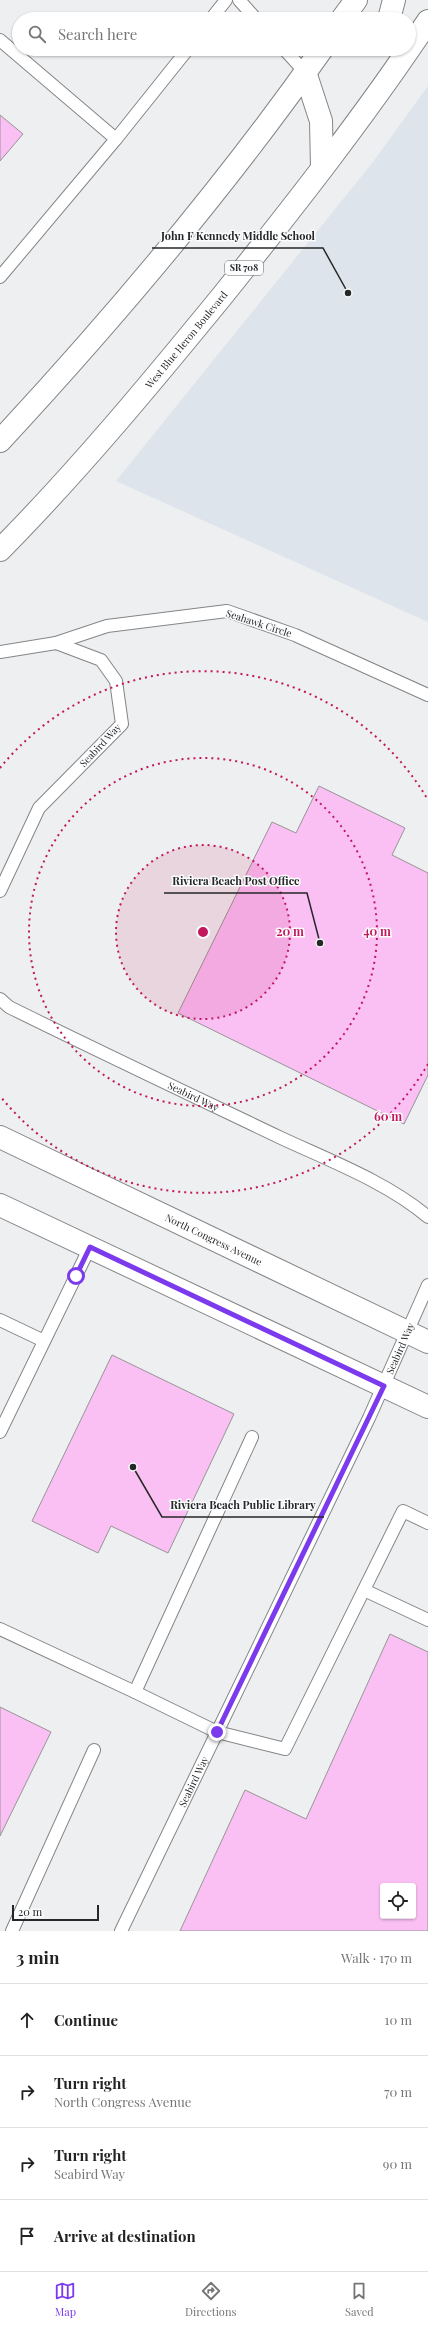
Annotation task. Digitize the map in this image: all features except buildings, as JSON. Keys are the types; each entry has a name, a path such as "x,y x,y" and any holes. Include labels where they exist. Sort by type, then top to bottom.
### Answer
{"main road":[{"path":"347,12 356,0"},
{"path":"391,12 394,0"},
{"name":"West Blue Heron Boulevard","path":"416,39 428,21"},
{"path":"0,441 92,341 196,217 317,56"},
{"path":"392,56 394,73"},
{"name":"West Blue Heron Boulevard","path":"0,550 52,497 164,367 285,217 394,73 405,56"},
{"path":"305,72 321,121 322,168"},
{"name":"North Congress Avenue","path":"0,1137 428,1342"},
{"path":"0,1205 428,1407"}],"lane":[{"path":"217,12 226,0"},
{"path":"239,0 250,12"},
{"path":"0,40 12,50"},
{"path":"19,56 116,139"},
{"path":"1,274 116,139 182,56"},
{"path":"290,56 305,72"},
{"name":"Seahawk Circle","path":"56,643 107,626 227,610 295,635 428,695"},
{"name":"Seabird Way","path":"0,652 56,643 101,660 116,681 122,724 39,808 0,891"},
{"name":"Seabird Way","path":"0,999 9,1007 101,1053 352,1172 412,1203 428,1217"},
{"path":"0,1432 90,1247"},
{"name":"Seabird Way","path":"121,1931 384,1386 428,1285"},
{"path":"0,1320 44,1341"},
{"path":"135,1692 252,1437"},
{"path":"0,1629 217,1732 285,1750 403,1511 428,1523"},
{"path":"364,1590 428,1620"},
{"path":"12,1931 94,1750"}],"shaded area":[{"path":"428,86 428,622 116,481 373,162"}],"place":[{"name":"John F Kennedy Middle School","path":"348,293"},
{"name":"Riviera Beach Post Office","path":"320,943"},
{"name":"Riviera Beach Public Library","path":"133,1467"}],"route":[{"path":"76,1276 90,1247 384,1386 217,1732"}]}
